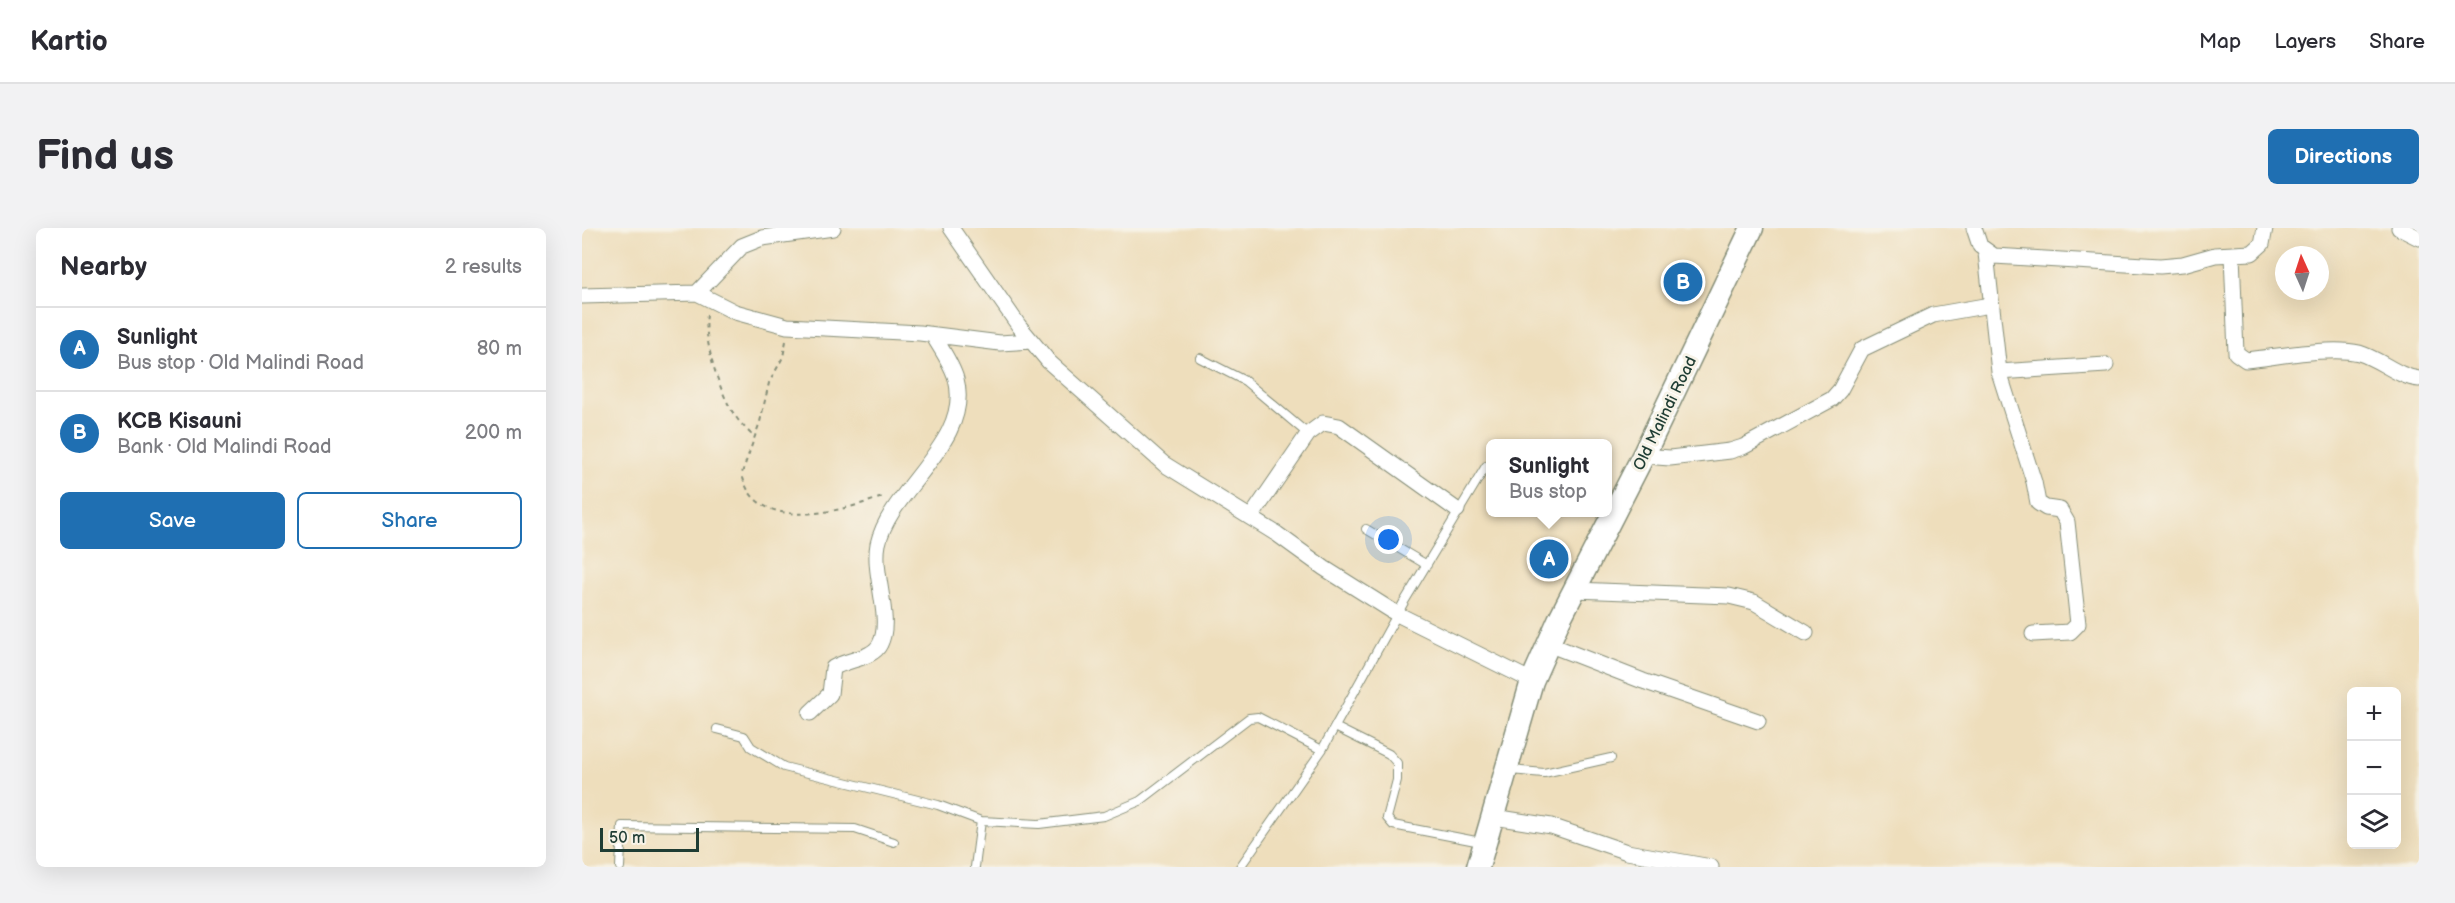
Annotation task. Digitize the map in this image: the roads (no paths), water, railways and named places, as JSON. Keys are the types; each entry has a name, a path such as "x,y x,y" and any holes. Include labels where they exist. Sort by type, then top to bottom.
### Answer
{"main road":[{"name":"Old Malindi Road","path":"1478,867 1532,681 1752,228"}],"street":[{"path":"697,293 742,246 762,238 833,228"},
{"path":"951,228 1031,341 1064,377 1164,464 1251,517 1324,568 1397,614 1532,681"},
{"path":"1974,228 1980,246 1986,253 1999,372 2034,482 2038,503 2046,508 2060,510 2067,522 2078,624 2070,632 2033,633"},
{"path":"1986,253 2011,258 2160,266 2183,264 2215,255 2252,253 2262,243 2265,228"},
{"path":"2399,228 2419,238"},
{"path":"2232,255 2236,354 2246,360 2351,351 2385,364 2411,378 2419,379"},
{"path":"582,296 697,293 754,319 787,326 933,335 1000,343 1031,341"},
{"path":"1645,452 1657,457 1670,458 1743,447 1832,399 1840,390 1862,349 1933,315 1990,305"},
{"path":"810,713 830,693 833,668 875,651 882,639 884,623 876,558 882,531 900,497 939,449 952,425 956,410 957,380 933,335"},
{"path":"1999,372 2106,365"},
{"path":"1251,517 1308,434 1323,423 1339,426 1457,510"},
{"path":"1575,590 1729,596 1754,602 1806,633"},
{"path":"1548,644 1643,681 1758,721"},
{"path":"1494,817 1551,826 1627,852 1711,867"}],"lane":[{"path":"1200,358 1245,381 1308,434"},
{"path":"1240,867 1322,750 1457,510 1486,466"},
{"path":"1366,529 1427,565"},
{"path":"717,729 744,736 751,747 784,767 938,805 981,821 1039,824 1104,816 1140,801 1250,718 1258,717 1322,750"},
{"path":"1335,727 1389,754 1397,763 1397,780 1387,818 1393,825 1486,843"},
{"path":"1505,770 1544,773 1611,758"},
{"path":"975,867 981,821"},
{"path":"620,867 622,825 855,829 894,842"}],"place":[{"name":"KCB Kisauni","path":"1683,282"},
{"name":"Sunlight","path":"1549,559"}]}
